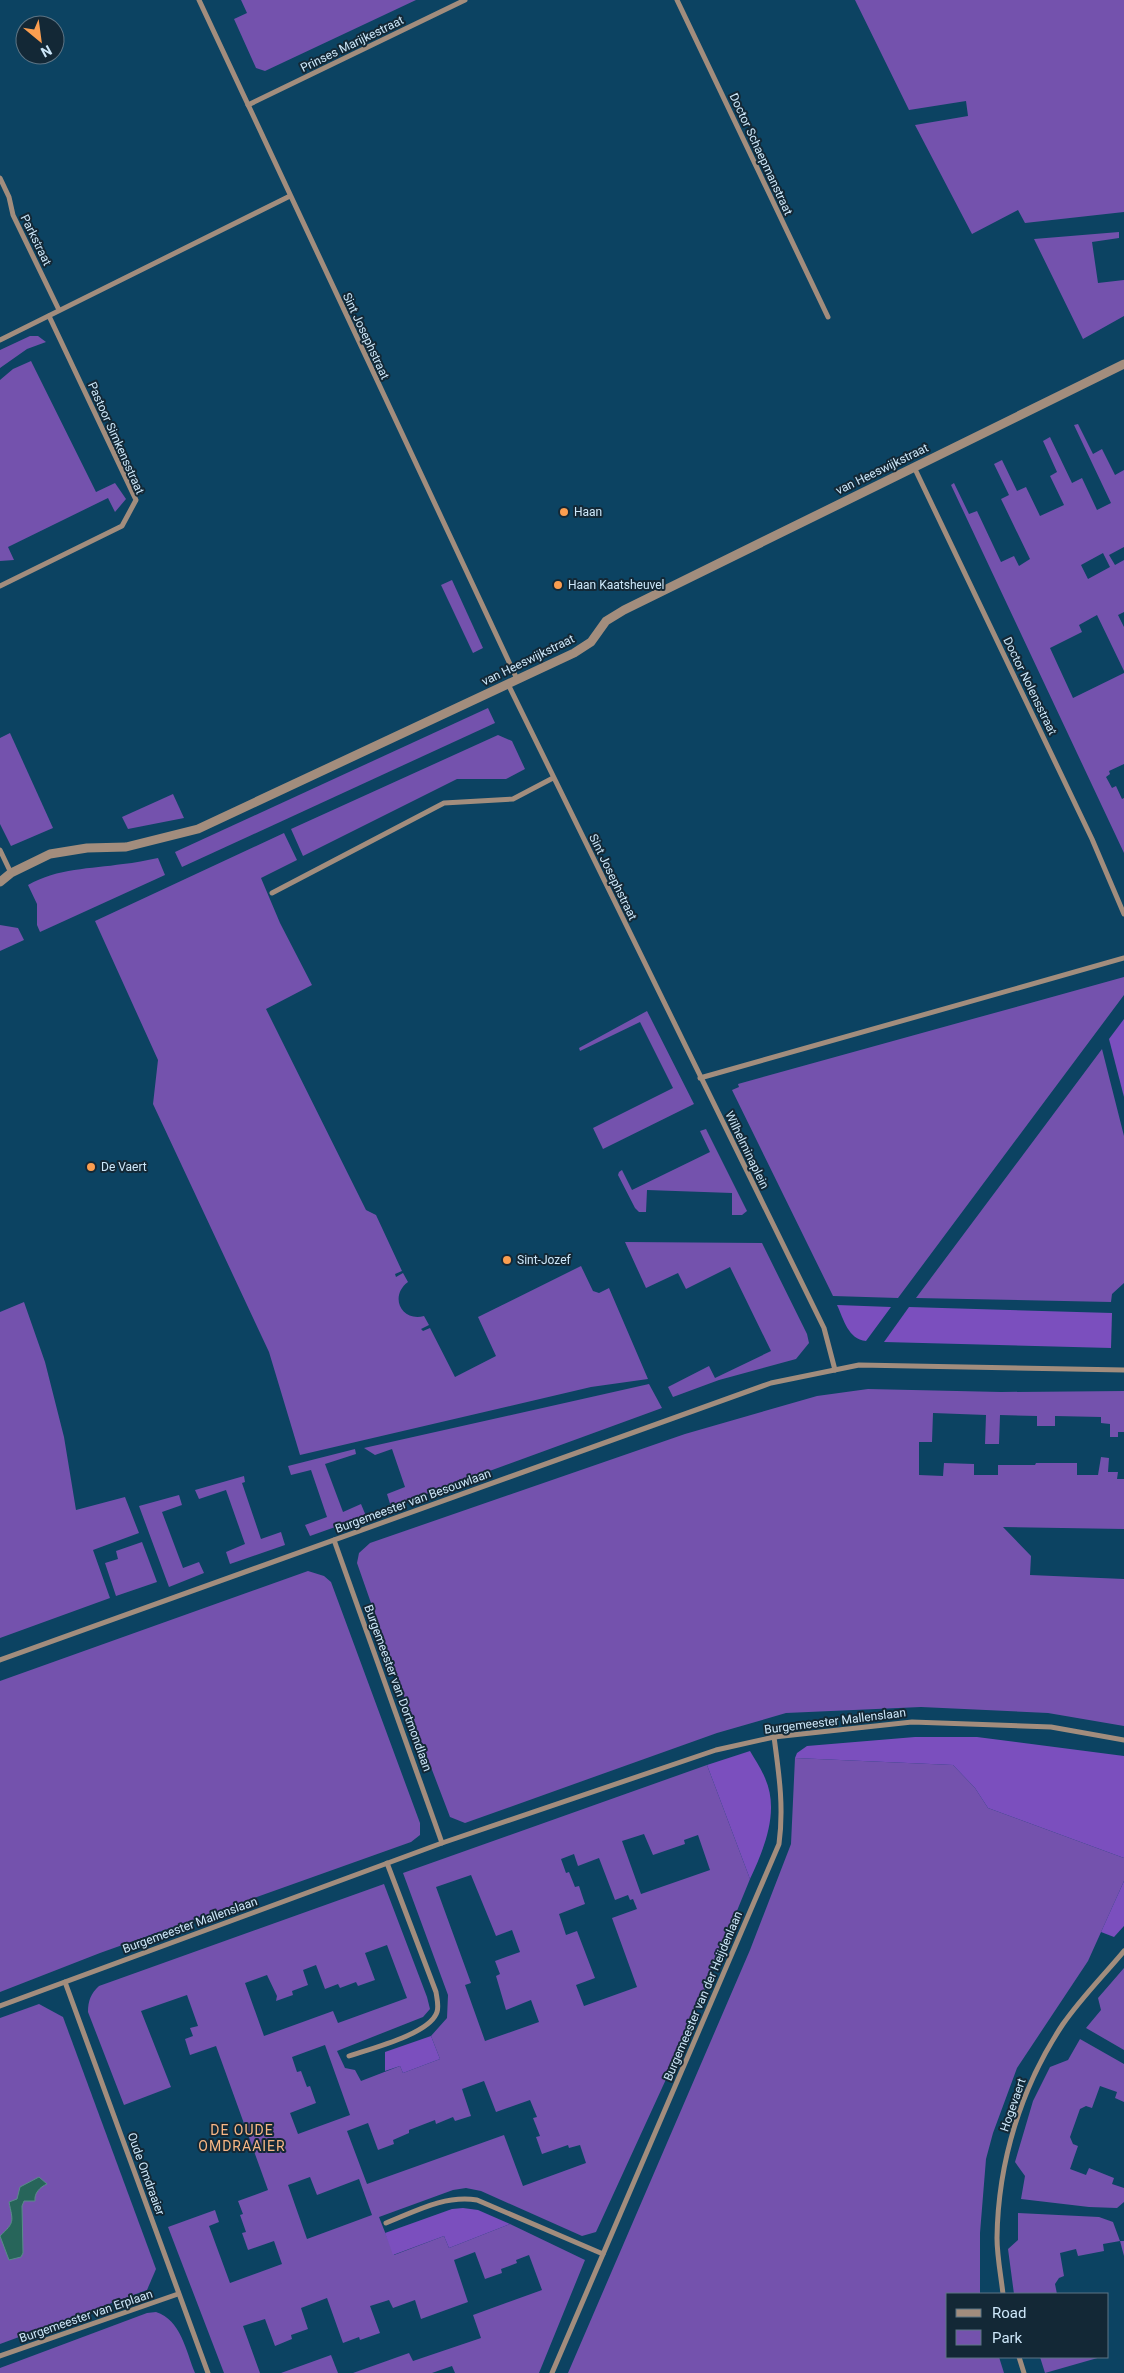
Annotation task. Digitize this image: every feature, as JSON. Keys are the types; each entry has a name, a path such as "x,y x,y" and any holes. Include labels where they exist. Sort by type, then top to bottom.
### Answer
{"street":[{"name":"Sint Josephstraat","path":"199,0 517,679"},
{"name":"Prinses Marijkestraat","path":"248,105 465,0"},
{"name":"Doctor Schaepmanstraat","path":"677,0 828,317"},
{"name":"Parkstraat","path":"0,178 9,196 13,215 59,310"},
{"path":"0,340 290,196"},
{"name":"Pastoor Simkensstraat","path":"0,586 122,526 136,500 49,316"},
{"name":"van Heeswijkstraat","path":"0,882 11,873 50,854 87,848 126,847 198,829 574,653 591,642 606,621 624,610 1124,364"},
{"name":"Doctor Nolensstraat","path":"914,467 1092,839 1124,914"},
{"name":"Sint Josephstraat","path":"508,684 700,1078"},
{"path":"272,893 444,803 513,799 554,778"},
{"path":"0,850 11,873"},
{"path":"700,1078 1124,958"},
{"name":"Wilhelminaplein","path":"700,1078 824,1328 835,1370"},
{"path":"835,1370 859,1365 1124,1370"},
{"name":"Burgemeester van Besouwlaan","path":"0,1660 771,1383 835,1370"},
{"name":"Burgemeester van Dortmondlaan","path":"334,1540 442,1843"},
{"name":"Burgemeester Mallenslaan","path":"0,2006 442,1843 716,1750 774,1737 912,1722 1051,1727 1124,1740"},
{"name":"Burgemeester van der Heijdenlaan","path":"552,2373 779,1844 782,1821 782,1796 774,1737"},
{"path":"349,2056 418,2030 430,2022 437,2012 436,1992 388,1864"},
{"name":"Hogevaert","path":"1003,2293 997,2238 1004,2164 1025,2092 1044,2054 1064,2022 1124,1951"},
{"name":"Oude Omdraaier","path":"65,1982 208,2373"},
{"path":"386,2224 444,2200 462,2198 478,2200 603,2254"},
{"name":"Burgemeester van Erplaan","path":"0,2356 178,2294"},
{"path":"1018,2358 1024,2373"}],"green space":[{"path":"241,0 416,0 265,71 256,68 234,19 247,13"},
{"path":"855,0 1124,0 1124,212 1025,223 1018,210 972,234 915,125 968,116 966,101 909,110"},
{"path":"1119,232 1119,238 1092,242 1098,283 1124,280 1124,316 1083,339 1034,239"},
{"path":"30,336 38,336 46,342 27,349 0,368 0,350"},
{"path":"31,361 96,492 115,483 126,499 115,512 108,498 8,547 14,560 0,561 0,380 13,369"},
{"path":"1078,424 1093,454 1102,449 1115,475 1124,470 1124,547 1109,555 1115,565 1124,560 1124,612 1118,615 1124,627 1124,671 1097,615 1079,625 1082,632 1050,648 1073,698 1124,673 1124,764 1109,771 1110,774 1106,777 1112,788 1116,786 1122,799 1124,798 1124,853 951,485 954,483 969,514 977,511 1001,562 1014,556 1019,566 1030,559 1001,499 1009,495 994,464 1002,460 1017,491 1026,487 1040,516 1064,505 1050,476 1057,472 1043,441 1050,437 1072,483 1082,478 1097,510 1111,503 1074,425","holes":["1103,553 1110,567 1088,579 1081,565"]},
{"path":"452,580 483,648 473,653 441,585"},
{"path":"488,708 495,723 182,867 175,852"},
{"path":"10,733 53,828 11,846 0,824 0,738"},
{"path":"498,735 512,741 525,769 506,779 457,779 303,856 291,829"},
{"path":"173,794 184,818 128,829 122,817"},
{"path":"284,833 297,860 261,878 280,923 312,985 266,1009 366,1210 376,1215 402,1271 395,1274 396,1277 403,1273 408,1282 399,1294 400,1306 404,1312 416,1317 424,1316 429,1325 421,1329 423,1331 430,1328 455,1377 496,1356 478,1317 581,1266 593,1291 599,1293 609,1288 648,1379 591,1387 300,1455 269,1352 153,1104 158,1060 95,921"},
{"path":"158,858 165,875 40,932 37,925 37,904 28,885 39,879 63,872"},
{"path":"0,925 18,928 24,940 0,951"},
{"path":"1124,977 1124,995 898,1298 833,1296 732,1090 739,1087 738,1084"},
{"path":"647,1011 694,1104 603,1149 593,1128 673,1088 640,1022 580,1051 579,1048"},
{"path":"1102,1049 1124,1136 1124,1283 1112,1294 1111,1302 916,1298"},
{"path":"706,1129 747,1211 742,1215 732,1215 732,1193 647,1190 646,1212 639,1212 635,1208 618,1175 619,1172 622,1170 632,1190 710,1152 700,1131"},
{"path":"625,1242 762,1243 807,1334 809,1343 796,1359 719,1380 673,1397 668,1387 709,1366 715,1378 771,1351 730,1267 686,1289 678,1273 646,1288"},
{"path":"24,1302 45,1362 64,1437 76,1510 125,1497 139,1533 93,1550 110,1598 0,1638 0,1312"},
{"path":"649,1384 662,1408 391,1507 387,1494 405,1487 392,1449 375,1455 364,1448"},
{"path":"868,1389 1001,1392 1124,1391 1124,1432 1118,1432 1118,1437 1110,1437 1110,1424 1101,1423 1101,1417 1055,1416 1055,1426 1037,1426 1037,1416 1000,1415 999,1444 985,1444 986,1415 933,1413 932,1442 919,1442 919,1475 943,1476 944,1463 974,1464 974,1475 998,1475 998,1465 1077,1463 1077,1475 1098,1475 1101,1457 1109,1458 1108,1472 1118,1472 1117,1479 1124,1479 1124,1529 1003,1527 1031,1556 1030,1575 1124,1579 1124,1726 1048,1713 921,1707 786,1713 717,1733 465,1823 450,1817 400,1686 357,1563 359,1553 370,1543 685,1434 817,1396"},
{"path":"355,1449 356,1454 325,1464 343,1512 361,1504 366,1516 310,1536 305,1525 327,1517 311,1470 291,1475 288,1466"},
{"path":"244,1476 245,1482 242,1483 261,1539 281,1532 285,1545 230,1564 226,1552 245,1544 226,1490 199,1499 195,1490"},
{"path":"179,1495 182,1505 162,1512 183,1568 199,1562 204,1573 169,1587 139,1506"},
{"path":"142,1542 157,1582 116,1596 105,1563 118,1559 116,1551"},
{"path":"308,1571 324,1576 331,1582 420,1823 420,1835 411,1842 100,1953 0,1992 0,1681"},
{"path":"795,1758 953,1765 975,1788 988,1808 1124,1858 1124,1881 1088,1961 1017,2068 993,2133 986,2159 980,2233 980,2293 946,2293 946,2358 999,2358 1004,2373 568,2373 750,1950 791,1844"},
{"path":"707,1765 750,1879 684,2040 596,2232 582,2236 481,2191 466,2188 453,2190 379,2217 394,2255 444,2236 449,2248 510,2224 585,2260 539,2373 455,2373 452,2366 432,2373 353,2373 409,2353 413,2361 481,2338 473,2315 542,2290 529,2255 516,2260 517,2263 501,2269 502,2273 485,2279 475,2252 454,2260 468,2302 421,2319 415,2300 393,2308 389,2300 370,2306 380,2333 360,2340 359,2337 343,2343 327,2298 301,2308 308,2329 291,2335 292,2339 275,2346 265,2319 243,2326 260,2373 224,2373 168,2227 215,2210 219,2222 209,2226 230,2283 282,2264 274,2241 248,2250 242,2233 246,2232 240,2215 243,2214 238,2201 268,2190 216,2046 190,2055 185,2039 193,2036 190,2028 198,2026 187,1995 141,2011 171,2087 124,2105 88,2012 90,1998 99,1986 384,1884 430,2009 423,2017 337,2051 345,2068 355,2070 361,2081 400,2066 403,2073 440,2059 431,2036 447,2018 448,1995 403,1873","holes":["644,1834 653,1855 685,1844 684,1840 698,1835 710,1870 641,1894 622,1841","574,1854 578,1866 599,1858 615,1900 628,1895 630,1900 633,1899 637,1909 612,1918 637,1987 584,2006 576,1985 595,1978 577,1931 566,1935 559,1914 585,1904 579,1886 575,1887 569,1872 566,1873 561,1859","471,1875 496,1936 512,1930 520,1952 495,1961 500,1974 496,1976 506,2010 531,2000 539,2022 485,2041 465,1985 471,1983 436,1887","387,1945 407,1998 338,2023 333,2011 264,2036 245,1983 267,1975 277,1996 276,2001 293,1995 292,1991 308,1985 303,1970 316,1965 325,1989 338,1984 340,1988 356,1982 358,1986 375,1980 365,1953","325,2045 350,2115 298,2134 290,2113 316,2103 310,2086 307,2087 301,2071 297,2072 292,2057","484,2081 496,2112 530,2100 537,2117 533,2118 540,2136 536,2137 542,2154 568,2145 569,2148 580,2145 586,2163 523,2186 504,2135 367,2184 347,2131 368,2123 378,2150 394,2144 393,2140 409,2133 409,2130 435,2120 436,2124 453,2117 455,2121 471,2116 462,2089","310,2177 317,2195 359,2179 372,2215 307,2239 288,2185"]},
{"path":"1124,1968 1124,2050 1086,2028 1101,2010 1098,1998"},
{"path":"39,2004 63,2017 156,2269 147,2290 0,2344 0,2018"},
{"path":"1080,2039 1124,2064 1124,2102 1115,2098 1117,2092 1100,2086 1092,2108 1086,2106 1080,2109 1070,2137 1073,2144 1078,2146 1070,2169 1086,2175 1089,2168 1114,2178 1112,2184 1124,2188 1124,2202 1117,2208 1089,2207 1021,2199 1025,2176 1015,2162 1033,2101 1050,2067 1068,2060"},
{"path":"1018,2213 1099,2217 1113,2222 1120,2241 1103,2244 1104,2251 1078,2256 1076,2249 1060,2253 1064,2276 1059,2278 1055,2284 1057,2293 1014,2293 1008,2249 1018,2240"},
{"path":"1120,2241 1124,2241 1124,2256"},
{"path":"156,2312 164,2316 177,2329 182,2337 195,2373 0,2373 0,2368 147,2313"},
{"path":"331,2355 338,2373 281,2373"},
{"path":"1040,2358 1098,2358 1045,2373"}],"shaded area":[{"path":"1124,1019 1124,1097 1109,1039"},
{"path":"837,1305 891,1307 866,1341 855,1337 851,1333"},
{"path":"909,1307 1112,1313 1111,1348 884,1342"},
{"path":"915,1737 977,1737 1124,1756 1124,1858 988,1808 975,1788 953,1765 795,1758 797,1753 807,1746"},
{"path":"750,1751 765,1778 771,1803 771,1817 765,1843 750,1879 707,1765"},
{"path":"1124,1881 1124,1926 1114,1937 1101,1932"},
{"path":"431,2036 440,2059 403,2073 400,2066 385,2071 385,2052"},
{"path":"39,2177 47,2184 35,2195 35,2201 24,2201 22,2206 23,2253 21,2257 9,2260 0,2236 12,2221 9,2202 17,2199 20,2187"},
{"path":"452,2209 478,2210 510,2224 449,2248 444,2236 393,2255 385,2233"}],"place":[{"name":"Haan","path":"564,512"},
{"name":"Haan Kaatsheuvel","path":"558,585"},
{"name":"De Vaert","path":"91,1167"},
{"name":"Sint-Jozef","path":"507,1260"}],"district":[{"name":"DE OUDE OMDRAAIER","path":"242,2138"}]}
